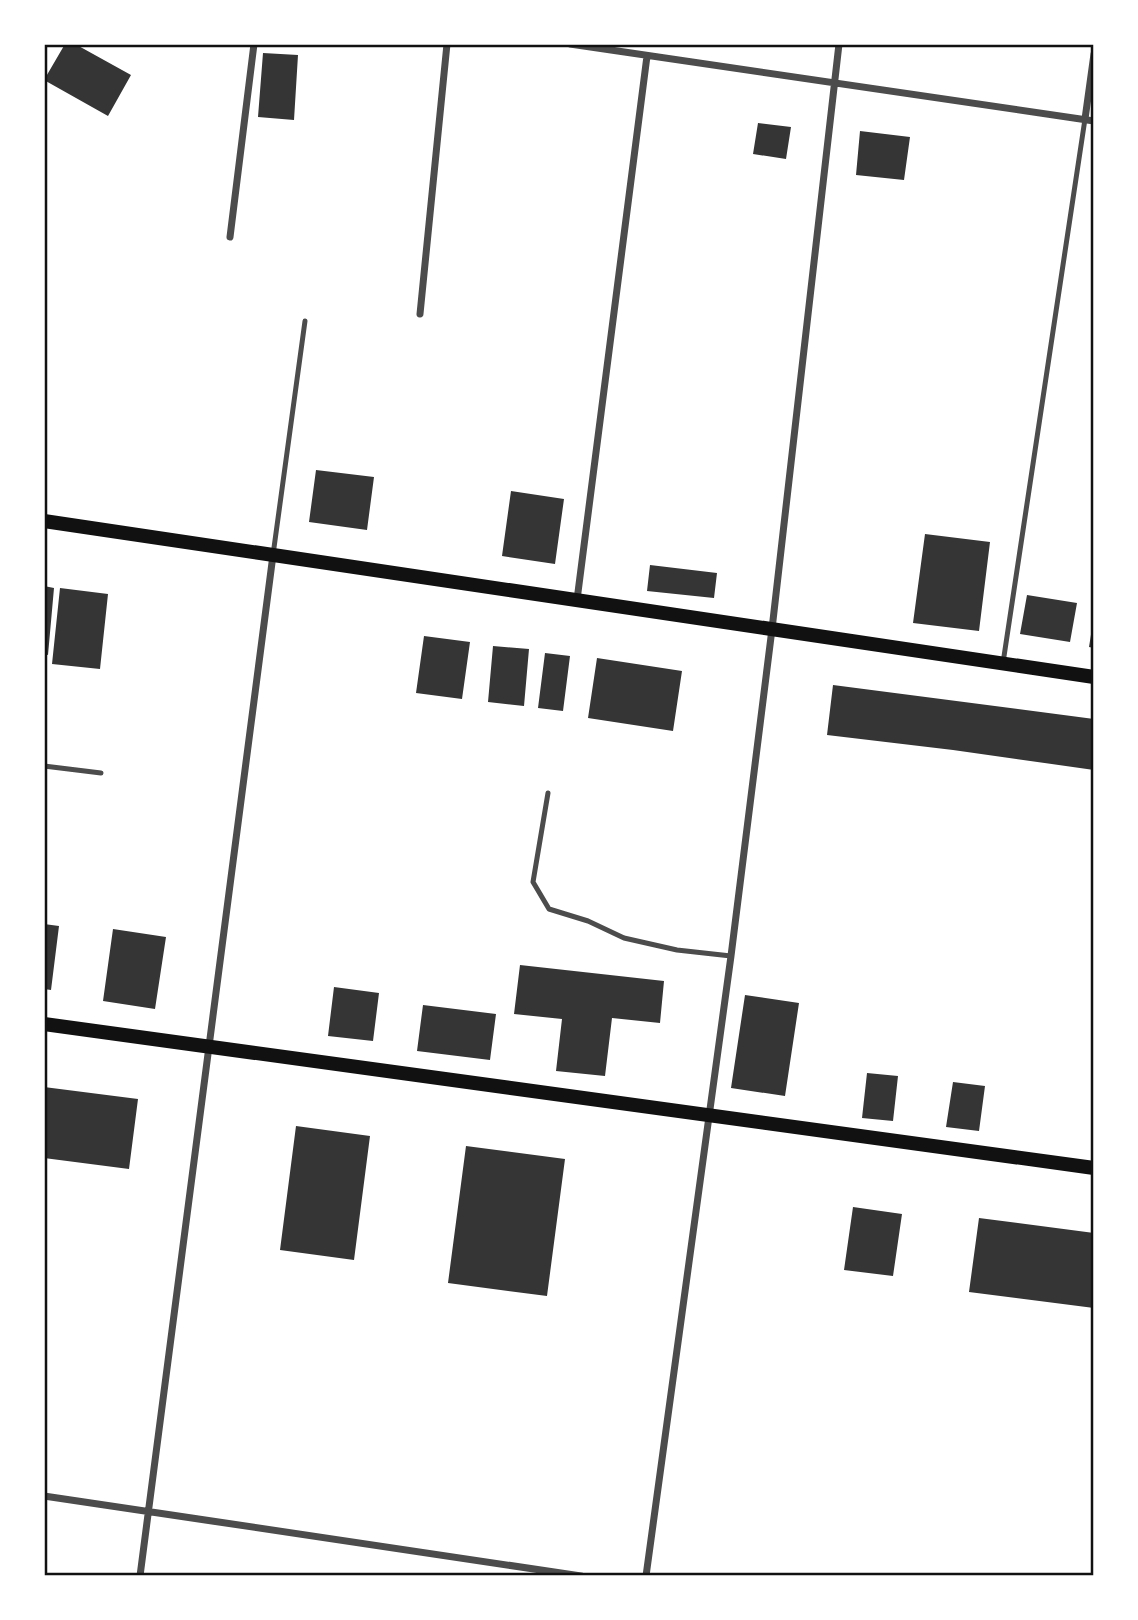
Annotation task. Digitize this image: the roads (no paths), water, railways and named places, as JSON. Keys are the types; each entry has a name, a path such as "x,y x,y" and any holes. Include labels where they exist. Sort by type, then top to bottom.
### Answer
{"main road":[{"path":"44,521 1094,677"},
{"path":"44,1024 1094,1168"}],"street":[{"path":"230,237 254,44"},
{"path":"420,314 447,44"},
{"path":"570,44 1094,121"},
{"path":"646,1576 731,956 772,629 839,44"},
{"path":"1085,119 1094,54"},
{"path":"577,600 647,56"},
{"path":"140,1576 273,555"},
{"path":"44,1496 580,1576"}],"lane":[{"path":"1003,663 1085,119"},
{"path":"273,555 305,321"},
{"path":"44,766 101,773"},
{"path":"548,793 533,881 549,909 587,921 624,938 677,950 731,956"}]}
